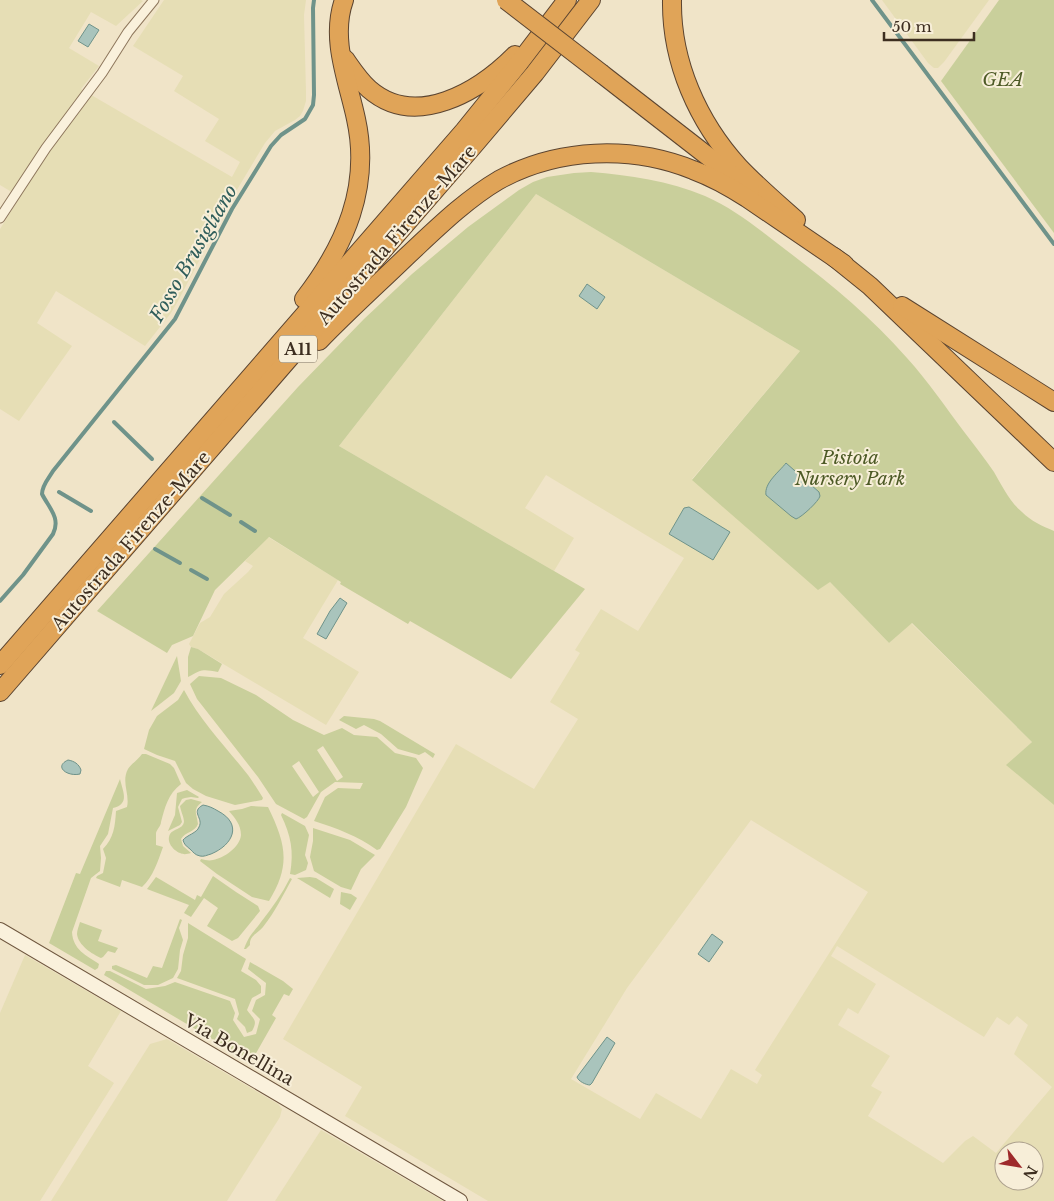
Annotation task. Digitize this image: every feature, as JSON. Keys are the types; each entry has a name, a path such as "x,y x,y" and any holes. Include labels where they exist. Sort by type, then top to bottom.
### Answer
{"highway":[{"path":"200,435 316,284 334,256 349,222 359,186 361,152 358,127 341,53 338,27 344,0"},
{"path":"506,0 726,169 844,264 870,286 1054,462"},
{"path":"341,53 362,82 385,99 406,105 435,104 455,98 486,80 511,59 567,0"},
{"name":"Autostrada Firenze-Mare","path":"0,665 464,130 520,63 567,0"},
{"name":"Autostrada Firenze-Mare","path":"0,692 474,146 535,73 591,0"},
{"path":"672,0 673,30 677,52 690,92 707,125 729,155 751,179 844,264"},
{"path":"214,446 326,334 455,213 498,181 531,166 554,159 577,154 623,153 671,162 692,169 747,198 844,264"},
{"path":"870,286 1054,402"}],"main road":[{"name":"Via Bonellina","path":"0,930 460,1201"}],"street":[{"path":"0,218 46,148 102,73 128,32 154,0"}],"shaded area":[{"path":"0,0 143,1 116,26 91,12 69,48 99,66 81,89 232,177 240,162 205,141 219,119 174,91 183,76 133,46 164,0 306,0 304,15 306,101 303,111 295,120 275,131 265,143 232,198 171,313 145,346 56,291 37,323 72,346 19,421 0,409 0,229 20,197 0,185"},
{"path":"882,0 989,0 944,62 938,68 934,68 928,63"},
{"path":"536,194 800,351 692,479 830,582 889,643 911,623 1032,742 1007,765 1054,805 1054,1201 488,1201 345,1116 362,1087 283,1039 456,744 534,789 578,719 550,702 580,653 575,650 601,609 638,631 684,558 546,475 525,508 574,538 554,571 339,446","holes":["751,820 868,892 755,1070 762,1075 757,1084 731,1069 701,1119 656,1093 640,1119 571,1079 627,988","837,946 984,1037 997,1017 1009,1025 1017,1016 1028,1025 1014,1054 1052,1087 1006,1141 1044,1141 1044,1191 994,1191 994,1152 973,1136 965,1141 943,1163 868,1116 882,1092 871,1086 890,1056 838,1025 848,1008 858,1014 876,984 831,956"]},
{"path":"268,537 338,580 303,638 359,672 326,725 198,649 191,647 189,644 200,623 210,617 224,594 253,566 245,561"},
{"path":"25,955 121,1011 88,1066 114,1083 40,1201 0,1201 0,1013"},
{"path":"167,1039 278,1104 282,1109 280,1117 227,1201 51,1201 150,1044"},
{"path":"321,1130 443,1201 275,1201"}],"green space":[{"name":"GEA","path":"999,0 1054,0 1054,233 941,81"},
{"name":"Pistoia Nursery Park","path":"591,172 649,180 677,186 705,196 747,220 803,263 850,301 879,328 915,367 937,395 991,467 1006,494 1014,504 1029,518 1054,531 1054,805 1006,765 1032,742 912,623 889,643 830,582 818,590 692,480 800,351 536,194 339,446 585,589 511,679 410,621 408,624 340,584 341,582 269,537 215,590 193,636 172,645 167,653 97,611 298,387 364,319 412,274 468,227 533,182 547,177"},
{"path":"191,647 198,649 222,664 218,672 203,670 188,677 188,657"},
{"path":"177,656 181,681 174,693 151,711"},
{"path":"199,676 221,678 256,695 293,720 324,735 342,728 354,735 377,737 395,753 416,758 423,768 406,807 380,849 377,850 347,833 314,821 325,797 338,788 360,789 363,783 335,782 321,792 304,819 276,804 258,777 197,699 190,684","holes":["323,746 343,777 337,781 317,750","299,761 319,792 313,797 292,766"]},
{"path":"184,690 206,724 248,775 263,798 262,800 235,805 206,796 186,783 175,761 144,749 149,730 157,716 178,700"},
{"path":"344,716 380,721 435,754 433,758 425,752 419,755 398,749 381,734 364,725 356,729 339,720"},
{"path":"142,754 170,764 174,768 181,784 168,801 156,833 156,845 163,847 152,874 142,887 122,880 120,887 96,878 103,873 106,858 103,849 112,836 116,811 127,807 126,774 128,769"},
{"path":"120,779 124,793 122,804 113,808 108,834 100,846 100,871 91,878 72,932 78,948 99,964 95,970 49,943 76,873 80,874"},
{"path":"187,790 199,797 182,799 178,807 182,822 168,831 175,815 177,793"},
{"path":"191,799 202,802 196,810 197,827 181,839 183,846 191,853 183,854 173,848 169,837 171,832 180,828 184,822 180,806 186,800"},
{"path":"251,806 268,807 279,832 284,854 281,876 269,901 252,897 200,861 201,859 217,859 235,848 240,839 241,831 229,811"},
{"path":"282,813 305,826 309,835 305,855 308,863 306,870 295,875 290,874 291,844 281,815"},
{"path":"313,828 350,840 375,855 361,869 351,890 341,887 314,871 310,857"},
{"path":"213,876 258,906 260,911 238,938 232,941 207,926 218,908 204,898 191,917 184,913 189,905 147,889 156,877 195,900 197,895 201,897"},
{"path":"290,878 292,879 279,903 263,927 252,937 250,945 244,949 249,937 277,901"},
{"path":"297,878 316,878 334,889 330,898"},
{"path":"341,892 351,894 357,898 350,910 340,904"},
{"path":"180,919 182,920 179,928 183,940 178,969 173,978 158,985 144,985 112,969 112,966 116,965 147,978 153,966 162,968"},
{"path":"80,922 102,930 98,941 118,948 115,953 108,951 101,958 86,949 80,942 77,934"},
{"path":"188,923 246,959 241,971 256,980 261,986 261,993 252,998 247,1010 255,1022 252,1031 247,1033 245,1027 237,1019 239,1014 235,999 177,978 181,971 188,938"},
{"path":"250,962 293,989 289,996 284,994 272,1015 276,1018 251,1062 104,975 106,971 110,971 146,989 165,986 175,982 230,1001 235,1013 233,1020 244,1037 256,1034 260,1019 252,1011 256,1000 265,995 266,983 248,969"}],"water":[{"path":"89,24 99,30 88,47 78,41"},
{"path":"587,284 605,297 597,309 579,296"},
{"path":"786,463 819,492 820,496 810,509 796,519 766,495 767,486"},
{"path":"689,507 730,532 713,560 669,534 684,508"},
{"path":"340,598 347,603 326,639 317,634"},
{"path":"68,760 79,766 80,774 75,775 64,771 62,766"},
{"path":"203,805 213,808 226,816 233,828 229,840 219,850 204,856 198,856 185,845 183,840 198,829 200,821 197,813"},
{"path":"712,934 723,942 709,962 698,954"},
{"path":"607,1037 615,1043 592,1083 590,1085 582,1082 577,1077"}],"waterway":[{"name":"Fosso Brusigliano","path":"0,601 23,575 53,534 56,523 55,518 42,494 46,482 175,319 232,209 271,146 281,135 305,119 313,105 314,0"},
{"path":"872,0 1054,244"},
{"path":"114,422 152,459"},
{"path":"59,492 91,511"},
{"path":"202,498 230,515"},
{"path":"241,522 255,531"},
{"path":"155,549 180,563"},
{"path":"191,570 207,579"}]}
